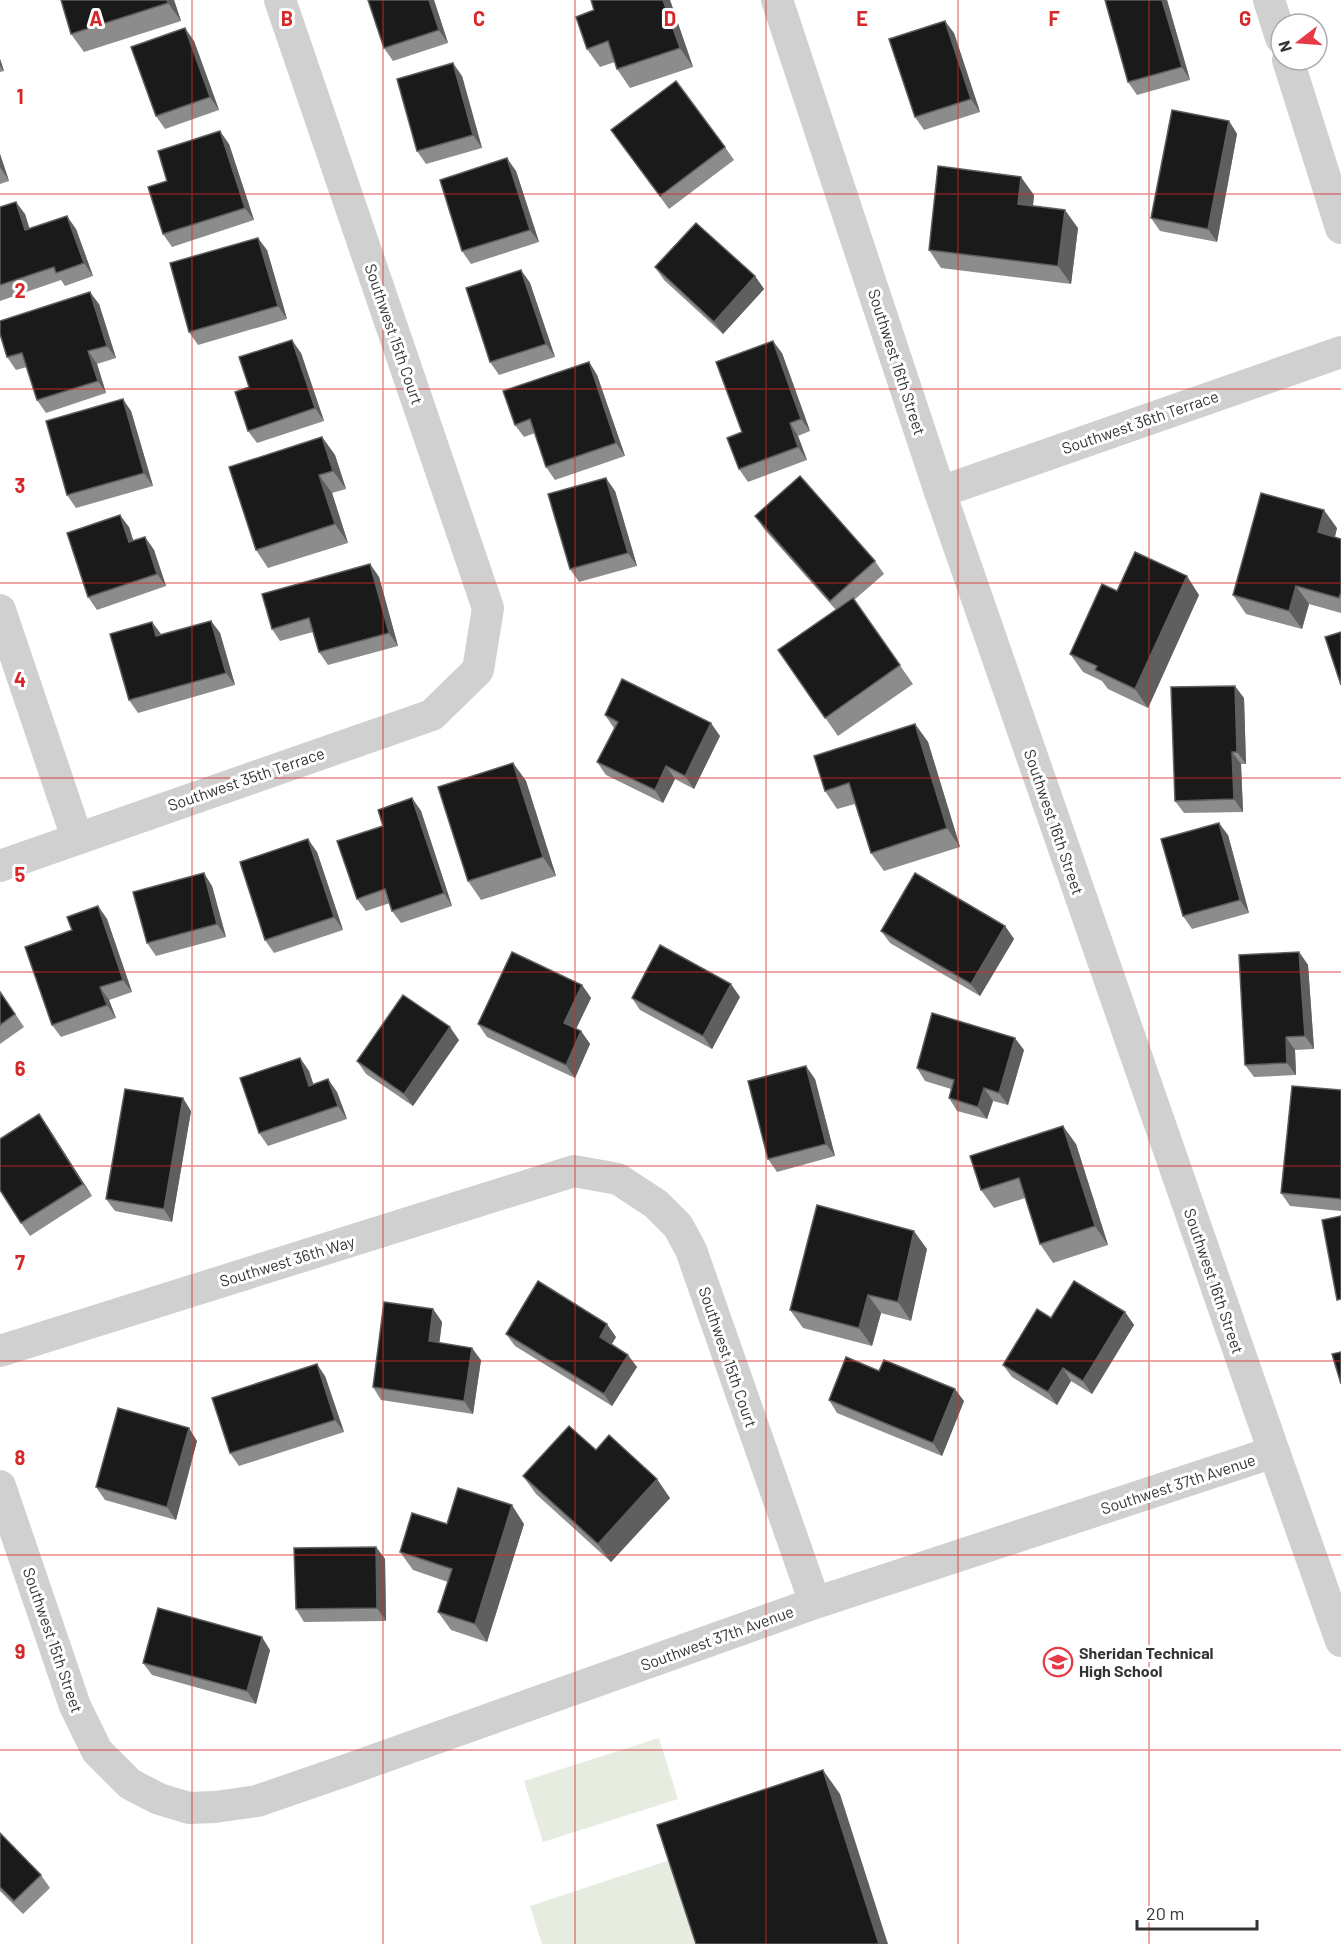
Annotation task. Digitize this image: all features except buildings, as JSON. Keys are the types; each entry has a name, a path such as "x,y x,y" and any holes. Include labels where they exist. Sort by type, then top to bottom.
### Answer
{"street":[{"name":"Southwest 15th Court","path":"280,0 488,608 478,670"},
{"name":"Southwest 16th Street","path":"777,0 940,492 1341,1641"},
{"path":"1292,72 1341,228"},
{"name":"Southwest 36th Terrace","path":"940,492 1341,352"},
{"path":"0,610 77,838"},
{"name":"Southwest 35th Terrace","path":"0,866 432,715 478,670"},
{"name":"Southwest 15th Court","path":"574,1171 618,1179 656,1204 678,1226 691,1250 816,1603"},
{"name":"Southwest 36th Way","path":"0,1351 574,1171"},
{"name":"Southwest 37th Avenue","path":"159,1799 189,1808 215,1807 257,1800 816,1603 1274,1452"},
{"name":"Southwest 15th Street","path":"0,1486 75,1707 97,1751 130,1784 159,1799"}],"shaded area":[{"path":"659,1738 678,1799 543,1842 524,1781"},
{"path":"682,1856 711,1944 542,1944 530,1906"}],"place":[{"name":"Sheridan Technical High School","path":"1058,1662"}]}
